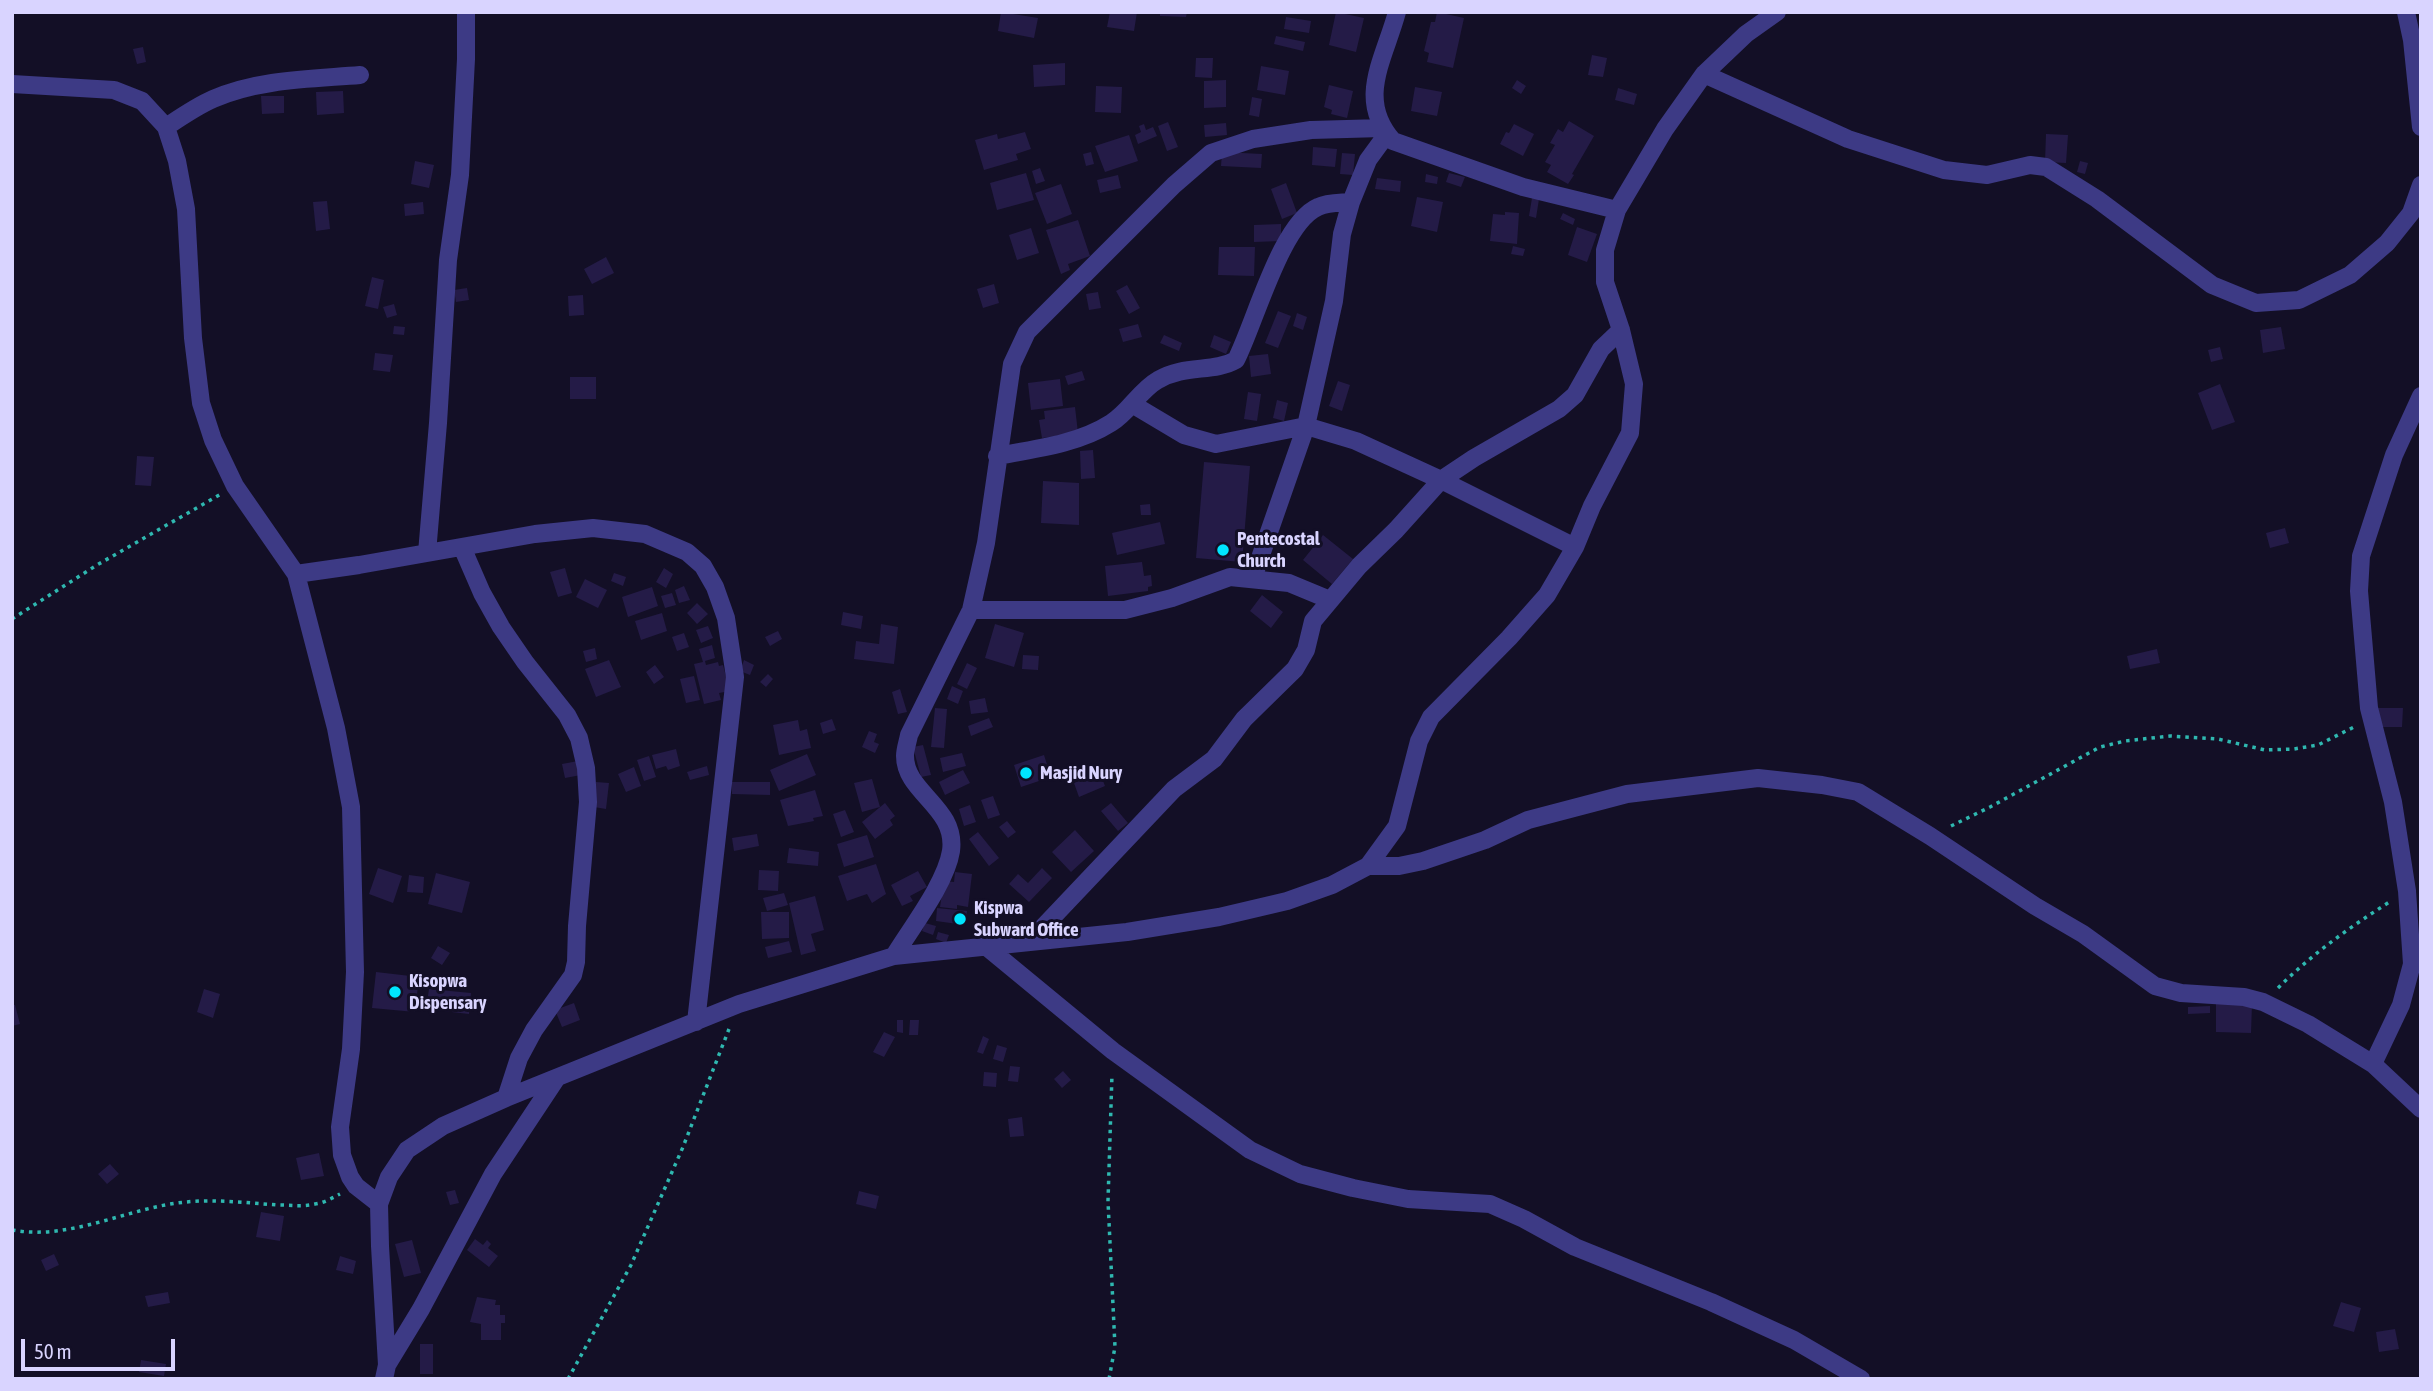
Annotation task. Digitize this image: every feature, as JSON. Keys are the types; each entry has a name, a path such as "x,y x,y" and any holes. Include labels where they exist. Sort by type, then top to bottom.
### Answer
{"street":[{"path":"427,553 448,260 460,175 467,12"},
{"path":"1396,12 1374,88 1375,111 1384,131 1394,141 1523,187 1617,210"},
{"path":"1368,866 1397,826 1419,741 1431,717 1547,595 1575,547 1592,506 1630,433 1634,383 1621,330 1605,282 1605,250 1617,210 1665,129 1704,74 1746,34 1777,12"},
{"path":"2406,12 2412,40 2421,127"},
{"path":"1704,74 1848,139 1944,170 1987,176 2030,164 2046,167 2097,199 2212,285 2256,303 2299,300 2350,275 2387,243 2411,213 2421,185"},
{"path":"166,127 214,98 243,89 289,81 360,75"},
{"path":"12,84 114,90 142,101 166,127 177,161 186,209 193,338 201,403 213,440 234,486 296,574 337,728 351,807 355,972 351,1049 341,1127 342,1155 356,1186 379,1204"},
{"path":"1253,578 1306,426 1334,301 1342,234 1350,202 1384,131"},
{"path":"894,956 936,888 947,867 951,850 950,827 913,779 905,757 909,735 971,610 986,543 1012,364 1027,332 1174,185 1211,153 1253,139 1300,132 1384,131"},
{"path":"997,456 1054,446 1091,433 1112,423 1157,380 1176,372 1218,367 1236,360 1296,225 1316,207 1350,202"},
{"path":"1030,942 1174,789 1214,759 1244,719 1295,669 1306,650 1313,621 1359,566 1441,480 1559,409 1574,395 1601,349 1621,330"},
{"path":"2373,1064 2401,1005 2412,964 2407,891 2393,802 2369,708 2359,591 2361,556 2394,455 2421,396"},
{"path":"1132,404 1184,435 1216,444 1306,426 1356,441 1575,547"},
{"path":"296,574 535,534 593,528 645,534 687,552 702,566 715,587 726,618 735,677 696,1022"},
{"path":"462,547 482,593 501,627 567,715 579,738 586,768 588,802 573,975 534,1030 519,1058 506,1098"},
{"path":"971,610 1125,610 1172,598 1230,577 1289,583 1330,600"},
{"path":"386,1372 379,1204 389,1177 407,1150 443,1126 739,1004 894,956 1127,932 1219,917 1287,901 1321,889 1368,866 1399,866 1423,861 1485,840 1528,820 1628,794 1758,778 1858,792 1930,836 2025,900 2083,934 2155,986 2181,993 2263,1002 2308,1024 2373,1064 2421,1109"},
{"path":"988,948 1113,1051 1250,1150 1300,1174 1408,1199 1490,1204 1575,1247 1711,1302 1794,1340 1861,1379"},
{"path":"386,1372 493,1174 556,1079"}],"path":[{"path":"12,619 97,565 234,486"},
{"path":"1930,836 1990,807 2100,747 2170,736 2218,739 2264,750 2294,749 2318,745 2353,728 2369,708"},
{"path":"2263,1002 2302,964 2340,934 2407,891"},
{"path":"568,1379 631,1265 683,1147 739,1004"},
{"path":"1109,1379 1115,1347 1108,1201 1113,1051"},
{"path":"12,1230 26,1233 70,1228 190,1201 300,1207 318,1204 356,1186"}],"building":[{"path":"1001,12 1038,18 1034,38 998,31"},
{"path":"1110,12 1137,12 1134,31 1107,27"},
{"path":"1160,12 1187,12 1186,17 1160,16"},
{"path":"1336,12 1364,18 1356,52 1329,45"},
{"path":"1437,12 1464,18 1453,68 1427,62 1429,53 1424,51 1431,22 1435,22"},
{"path":"1286,17 1311,21 1309,33 1284,29"},
{"path":"1276,36 1305,42 1303,51 1274,44"},
{"path":"143,47 146,62 137,64 133,49"},
{"path":"1592,55 1607,58 1603,77 1588,75"},
{"path":"1196,58 1213,58 1212,78 1195,77"},
{"path":"1065,63 1065,85 1034,87 1033,65"},
{"path":"1261,66 1289,71 1285,95 1257,90"},
{"path":"1226,80 1226,107 1204,108 1204,81"},
{"path":"1517,80 1526,86 1521,94 1512,88"},
{"path":"1329,85 1353,91 1347,118 1331,114 1332,110 1324,107"},
{"path":"1096,86 1122,87 1121,113 1095,112"},
{"path":"1415,87 1442,92 1437,116 1411,111"},
{"path":"1618,88 1637,94 1634,105 1615,100"},
{"path":"343,91 344,113 317,115 316,92"},
{"path":"261,96 284,96 284,113 262,114"},
{"path":"1252,97 1262,99 1259,117 1249,115"},
{"path":"1569,121 1594,136 1568,184 1547,172 1551,165 1545,162 1555,145 1550,143 1558,129 1563,132"},
{"path":"1168,122 1178,147 1167,151 1158,126"},
{"path":"1226,123 1227,135 1205,137 1204,125"},
{"path":"1144,124 1146,130 1153,127 1157,136 1138,144 1135,135 1141,132 1139,126"},
{"path":"1514,124 1534,134 1523,156 1500,144"},
{"path":"1025,132 1031,149 1016,154 1018,160 984,170 975,140 997,134 998,139"},
{"path":"2046,134 2068,135 2066,163 2045,162"},
{"path":"1129,135 1138,161 1105,172 1095,146"},
{"path":"1313,147 1337,149 1335,167 1312,165"},
{"path":"1091,152 1094,164 1086,166 1083,154"},
{"path":"1222,152 1262,154 1261,168 1221,166"},
{"path":"1342,153 1355,154 1353,175 1340,174"},
{"path":"415,161 434,165 429,188 411,184"},
{"path":"2080,161 2088,163 2085,174 2077,172"},
{"path":"1040,168 1045,181 1036,184 1032,171"},
{"path":"1026,173 1034,200 997,210 990,183"},
{"path":"1449,173 1465,177 1461,187 1446,182"},
{"path":"1426,174 1438,177 1437,184 1425,182"},
{"path":"1118,175 1121,188 1100,193 1097,180"},
{"path":"1377,178 1401,181 1400,192 1375,189"},
{"path":"1286,183 1297,213 1282,219 1271,189"},
{"path":"1061,184 1072,214 1047,224 1035,193"},
{"path":"1417,197 1443,202 1437,232 1411,226"},
{"path":"1532,198 1539,199 1536,218 1529,216"},
{"path":"327,201 330,229 316,231 313,202"},
{"path":"423,202 424,214 405,216 404,204"},
{"path":"1505,212 1519,213 1517,244 1490,241 1493,214 1505,215"},
{"path":"1563,213 1575,219 1573,225 1560,219"},
{"path":"1078,220 1090,256 1068,264 1070,270 1061,274 1046,230"},
{"path":"1281,224 1281,241 1254,242 1254,225"},
{"path":"1577,227 1597,234 1587,262 1568,255"},
{"path":"1031,228 1039,253 1017,260 1009,235"},
{"path":"1513,246 1525,249 1523,256 1511,254"},
{"path":"1219,247 1255,247 1254,276 1218,275"},
{"path":"606,257 614,273 592,284 584,269"},
{"path":"372,277 384,280 378,309 365,306"},
{"path":"994,284 999,303 983,308 977,289"},
{"path":"1127,285 1140,308 1129,314 1116,291"},
{"path":"467,288 469,300 456,302 454,290"},
{"path":"1098,292 1101,308 1089,310 1086,294"},
{"path":"583,295 584,315 569,316 568,296"},
{"path":"394,304 397,315 387,318 383,307"},
{"path":"1278,311 1291,316 1278,348 1265,343"},
{"path":"1297,313 1307,317 1303,330 1293,326"},
{"path":"1138,324 1142,337 1123,342 1119,329"},
{"path":"394,326 405,327 404,335 393,334"},
{"path":"2281,327 2285,349 2263,353 2260,330"},
{"path":"1164,335 1182,343 1179,351 1160,343"},
{"path":"1214,335 1231,342 1226,354 1210,347"},
{"path":"2220,347 2223,359 2211,362 2208,350"},
{"path":"375,353 393,355 390,372 373,370"},
{"path":"1268,354 1271,374 1251,377 1249,356"},
{"path":"1082,371 1085,380 1068,385 1065,376"},
{"path":"570,377 596,377 596,399 570,399"},
{"path":"1060,379 1063,406 1031,410 1028,383"},
{"path":"1338,381 1350,385 1342,411 1329,406"},
{"path":"2220,384 2235,422 2212,430 2198,393"},
{"path":"1248,392 1261,394 1257,421 1244,419"},
{"path":"1277,400 1288,403 1284,421 1273,418"},
{"path":"1075,407 1078,433 1042,438 1039,420 1045,419 1044,411"},
{"path":"1093,450 1095,478 1081,479 1080,451"},
{"path":"137,456 154,457 151,486 135,485"},
{"path":"1204,462 1250,466 1242,562 1196,558"},
{"path":"1043,481 1079,483 1079,525 1041,523"},
{"path":"1150,504 1151,515 1141,515 1140,505"},
{"path":"1160,522 1165,544 1117,555 1112,533"},
{"path":"2285,528 2289,543 2270,548 2266,533"},
{"path":"1323,535 1353,559 1332,584 1303,560"},
{"path":"1142,562 1144,576 1151,575 1152,586 1148,587 1148,591 1108,596 1105,566"},
{"path":"565,568 572,593 558,597 550,572"},
{"path":"664,568 673,574 666,588 656,582"},
{"path":"614,573 626,577 623,586 611,581"},
{"path":"585,579 607,590 598,608 576,597"},
{"path":"684,586 690,600 679,603 675,590"},
{"path":"652,587 658,606 628,617 622,597"},
{"path":"672,593 676,605 665,608 661,596"},
{"path":"1262,595 1283,612 1271,628 1250,611"},
{"path":"697,603 708,614 697,624 687,613"},
{"path":"843,612 863,616 861,629 841,625"},
{"path":"662,613 667,631 641,640 635,621"},
{"path":"881,624 898,627 894,664 854,659 856,641 879,644"},
{"path":"995,624 1024,633 1014,667 985,658"},
{"path":"708,626 713,638 701,643 696,630"},
{"path":"778,631 782,639 770,646 765,637"},
{"path":"684,633 689,647 677,651 672,637"},
{"path":"712,645 715,658 705,661 706,665 718,662 719,666 723,665 730,691 719,693 721,700 704,704 694,664 703,662 699,649"},
{"path":"595,648 597,659 586,662 583,651"},
{"path":"2157,649 2160,663 2130,669 2127,656"},
{"path":"1023,655 1039,656 1038,670 1022,669"},
{"path":"609,660 621,687 596,697 585,669"},
{"path":"744,660 754,665 750,675 740,671"},
{"path":"967,663 977,668 967,689 957,684"},
{"path":"655,665 664,677 654,684 646,672"},
{"path":"768,674 773,679 766,687 760,682"},
{"path":"694,676 700,700 686,703 680,679"},
{"path":"952,686 963,691 958,704 947,699"},
{"path":"900,689 907,712 898,714 892,692"},
{"path":"985,698 988,712 971,714 969,701"},
{"path":"935,708 947,709 944,748 931,747"},
{"path":"2378,708 2403,708 2402,727 2378,727"},
{"path":"989,718 993,727 971,736 968,726"},
{"path":"832,719 836,730 823,734 820,723"},
{"path":"798,720 800,731 807,729 811,748 779,755 773,725"},
{"path":"869,731 877,734 874,742 879,744 875,753 862,747"},
{"path":"923,745 931,775 921,777 913,747"},
{"path":"676,749 680,766 668,770 666,766 656,769 652,755"},
{"path":"962,753 966,766 943,772 940,758"},
{"path":"807,754 816,775 779,791 770,770"},
{"path":"1044,755 1051,777 1021,787 1014,765"},
{"path":"649,756 656,777 644,781 637,760"},
{"path":"578,761 581,775 565,778 562,764"},
{"path":"707,766 709,775 690,780 687,772"},
{"path":"634,767 641,786 626,792 618,774"},
{"path":"963,770 970,783 945,795 939,782"},
{"path":"1100,773 1105,786 1079,797 1074,783"},
{"path":"872,779 880,807 862,812 854,783"},
{"path":"596,782 609,783 606,809 594,807"},
{"path":"732,782 770,782 770,795 732,794"},
{"path":"815,790 823,816 813,818 814,821 788,826 780,800"},
{"path":"993,796 1000,815 988,819 981,800"},
{"path":"885,803 895,816 890,820 893,825 875,839 862,822"},
{"path":"1111,803 1128,823 1118,831 1101,811"},
{"path":"970,805 976,822 964,826 959,809"},
{"path":"845,810 854,832 841,837 833,814"},
{"path":"1007,821 1016,832 1008,838 999,827"},
{"path":"1075,830 1094,851 1071,872 1052,852"},
{"path":"978,832 999,858 989,866 969,839"},
{"path":"757,834 759,846 734,851 732,838"},
{"path":"867,835 874,857 844,867 837,844"},
{"path":"789,848 819,852 818,866 787,863"},
{"path":"876,864 886,894 872,903 867,894 847,901 838,876"},
{"path":"378,868 402,876 393,903 369,894"},
{"path":"1042,868 1052,878 1029,902 1009,884 1018,874 1028,883"},
{"path":"759,870 779,871 778,891 758,890"},
{"path":"918,871 927,887 910,896 913,901 902,906 891,885"},
{"path":"955,872 972,874 968,907 940,907 944,881 954,882"},
{"path":"436,873 470,882 462,913 428,904"},
{"path":"409,875 424,877 423,893 407,892"},
{"path":"784,893 788,905 767,911 763,898"},
{"path":"815,896 824,930 811,934 816,951 801,955 789,903"},
{"path":"937,908 967,911 965,925 936,921"},
{"path":"761,912 789,912 789,938 762,939"},
{"path":"925,923 936,926 933,935 922,931"},
{"path":"938,932 949,935 946,943 936,939"},
{"path":"789,941 792,952 768,958 765,947"},
{"path":"438,946 450,953 442,965 431,958"},
{"name":"Kisopwa Dispensary","path":"376,972 419,977 415,1012 372,1008"},
{"path":"204,989 220,994 213,1018 197,1012"},
{"path":"429,989 471,993 469,1014 426,1009"},
{"path":"574,1003 580,1020 562,1027 555,1010"},
{"path":"2216,1004 2252,1004 2251,1033 2216,1032"},
{"path":"12,1005 15,1005 20,1024 12,1026"},
{"path":"2210,1006 2210,1013 2188,1014 2188,1007"},
{"path":"897,1020 903,1020 903,1033 897,1032"},
{"path":"910,1020 919,1020 918,1035 909,1035"},
{"path":"884,1032 895,1037 884,1057 873,1052"},
{"path":"983,1036 989,1039 983,1054 977,1052"},
{"path":"997,1045 1007,1048 1003,1062 993,1059"},
{"path":"1010,1066 1020,1067 1018,1082 1008,1081"},
{"path":"1063,1071 1071,1080 1062,1088 1054,1079"},
{"path":"984,1072 997,1073 996,1087 983,1086"},
{"path":"1022,1117 1024,1136 1010,1137 1008,1119"},
{"path":"319,1153 324,1176 301,1180 296,1158"},
{"path":"110,1164 119,1174 107,1184 98,1174"},
{"path":"455,1190 459,1203 450,1205 446,1192"},
{"path":"859,1191 879,1196 876,1209 856,1204"},
{"path":"261,1212 284,1216 280,1241 256,1237"},
{"path":"475,1239 483,1245 487,1240 491,1244 488,1248 498,1256 489,1267 467,1250"},
{"path":"412,1240 421,1273 404,1277 395,1244"},
{"path":"54,1254 59,1265 46,1271 41,1260"},
{"path":"340,1256 356,1261 353,1274 336,1270"},
{"path":"168,1292 170,1303 148,1307 145,1296"},
{"path":"477,1297 496,1300 495,1305 500,1305 500,1315 505,1315 505,1323 501,1323 501,1340 481,1340 481,1324 470,1322"},
{"path":"2341,1302 2361,1308 2354,1332 2333,1326"},
{"path":"2395,1329 2399,1349 2379,1352 2376,1332"},
{"path":"420,1344 433,1344 433,1374 420,1374"},
{"path":"141,1360 166,1364 164,1376 139,1372"}],"place":[{"name":"Pentecostal Church","path":"1223,550"},
{"name":"Masjid Nury","path":"1026,773"},
{"name":"Kispwa Subward Office","path":"960,919"},
{"name":"Kisopwa Dispensary","path":"395,992"}]}
